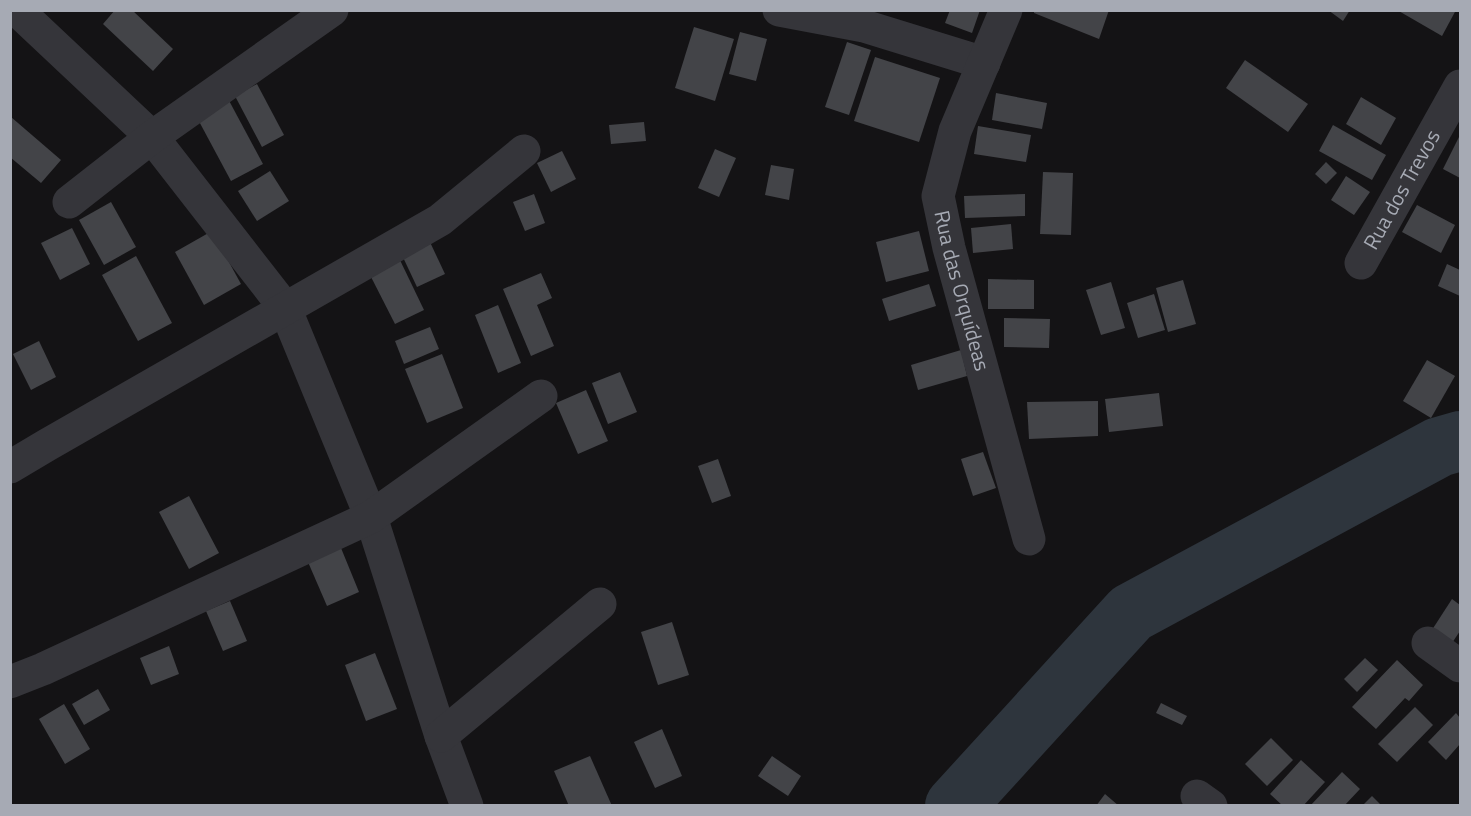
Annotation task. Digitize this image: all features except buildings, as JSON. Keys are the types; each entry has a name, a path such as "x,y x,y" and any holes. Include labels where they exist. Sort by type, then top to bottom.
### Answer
{"street":[{"path":"17,10 152,137 285,308 371,517 441,736 467,806"},
{"path":"69,202 152,137 332,10"},
{"path":"779,10 864,26 984,63"},
{"name":"Rua das Orquídeas","path":"1006,10 955,131 938,196 949,248 1029,539"},
{"name":"Rua dos Trevos","path":"1361,263 1461,86"},
{"path":"10,467 440,220 524,151"},
{"path":"10,682 43,669 371,517 541,396"},
{"path":"441,736 600,604"},
{"path":"1428,643 1461,666"}],"waterway":[{"path":"955,806 1131,613 1439,447 1460,441"}]}
